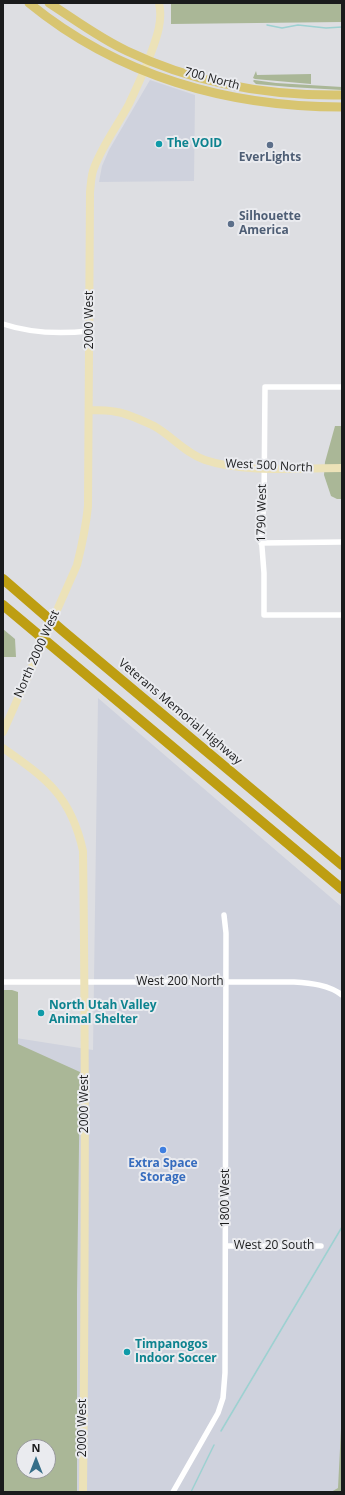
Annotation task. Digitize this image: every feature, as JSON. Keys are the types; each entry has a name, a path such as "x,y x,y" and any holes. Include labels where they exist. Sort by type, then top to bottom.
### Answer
{"highway":[{"name":"Veterans Memorial Highway","path":"3,579 62,631 342,865"},
{"path":"3,605 342,889"}],"main road":[{"name":"700 North","path":"28,3 48,19 96,48 144,71 191,88 234,98 286,105 342,107"},
{"name":"700 North","path":"49,3 127,51 148,60 209,80 235,87 288,93 342,95"}],"street":[{"name":"2000 West","path":"61,599 76,565 87,521 90,331 90,192 93,169 103,147 129,104 152,51 160,22 161,11 159,3"},
{"path":"3,324 39,332 66,333 90,331"},
{"name":"1790 West","path":"342,387 265,387 263,468 264,504 261,543 264,573 264,616 342,615"},
{"name":"West 500 North","path":"89,410 117,412 148,424 155,427 185,450 204,460 228,466 263,468 342,468"},
{"path":"261,543 342,542"},
{"name":"North 2000 West","path":"3,732 61,599"},
{"name":"2000 West","path":"3,748 40,774 67,806 79,834 83,851 85,983 83,1492"},
{"name":"1800 West","path":"173,1492 218,1414 223,1398 225,1378 227,982 224,915"},
{"name":"West 200 North","path":"3,982 302,982 332,988 342,995"},
{"name":"West 20 South","path":"226,1246 321,1246"}],"shaded area":[{"path":"150,80 195,95 194,181 99,182 102,166 109,150"},
{"path":"98,698 342,907 342,1492 3,1492 3,1036 93,1050"}],"green space":[{"path":"171,3 342,3 342,22 171,24"},
{"path":"256,71 257,75 311,74 311,84 255,79 253,78"},
{"path":"253,81 276,83 342,87 342,90 256,84"},
{"path":"335,426 342,426 342,499 337,499 331,496 324,475 325,462"},
{"path":"3,629 15,639 16,657 3,657"},
{"path":"3,990 12,990 18,992 18,1044 80,1072 77,1294 77,1492 3,1492"},
{"path":"342,1409 342,1492 331,1492 338,1488"}],"waterway":[{"path":"267,25 282,28 298,25 326,28 342,27"},
{"path":"221,1431 342,1227"},
{"path":"191,1492 214,1445"}],"place":[{"name":"The VOID","path":"159,144"},
{"name":"EverLights","path":"270,145"},
{"name":"Silhouette America","path":"231,224"},
{"name":"North Utah Valley Animal Shelter","path":"41,1013"},
{"name":"Extra Space Storage","path":"163,1150"},
{"name":"Timpanogos Indoor Soccer","path":"127,1352"}]}
